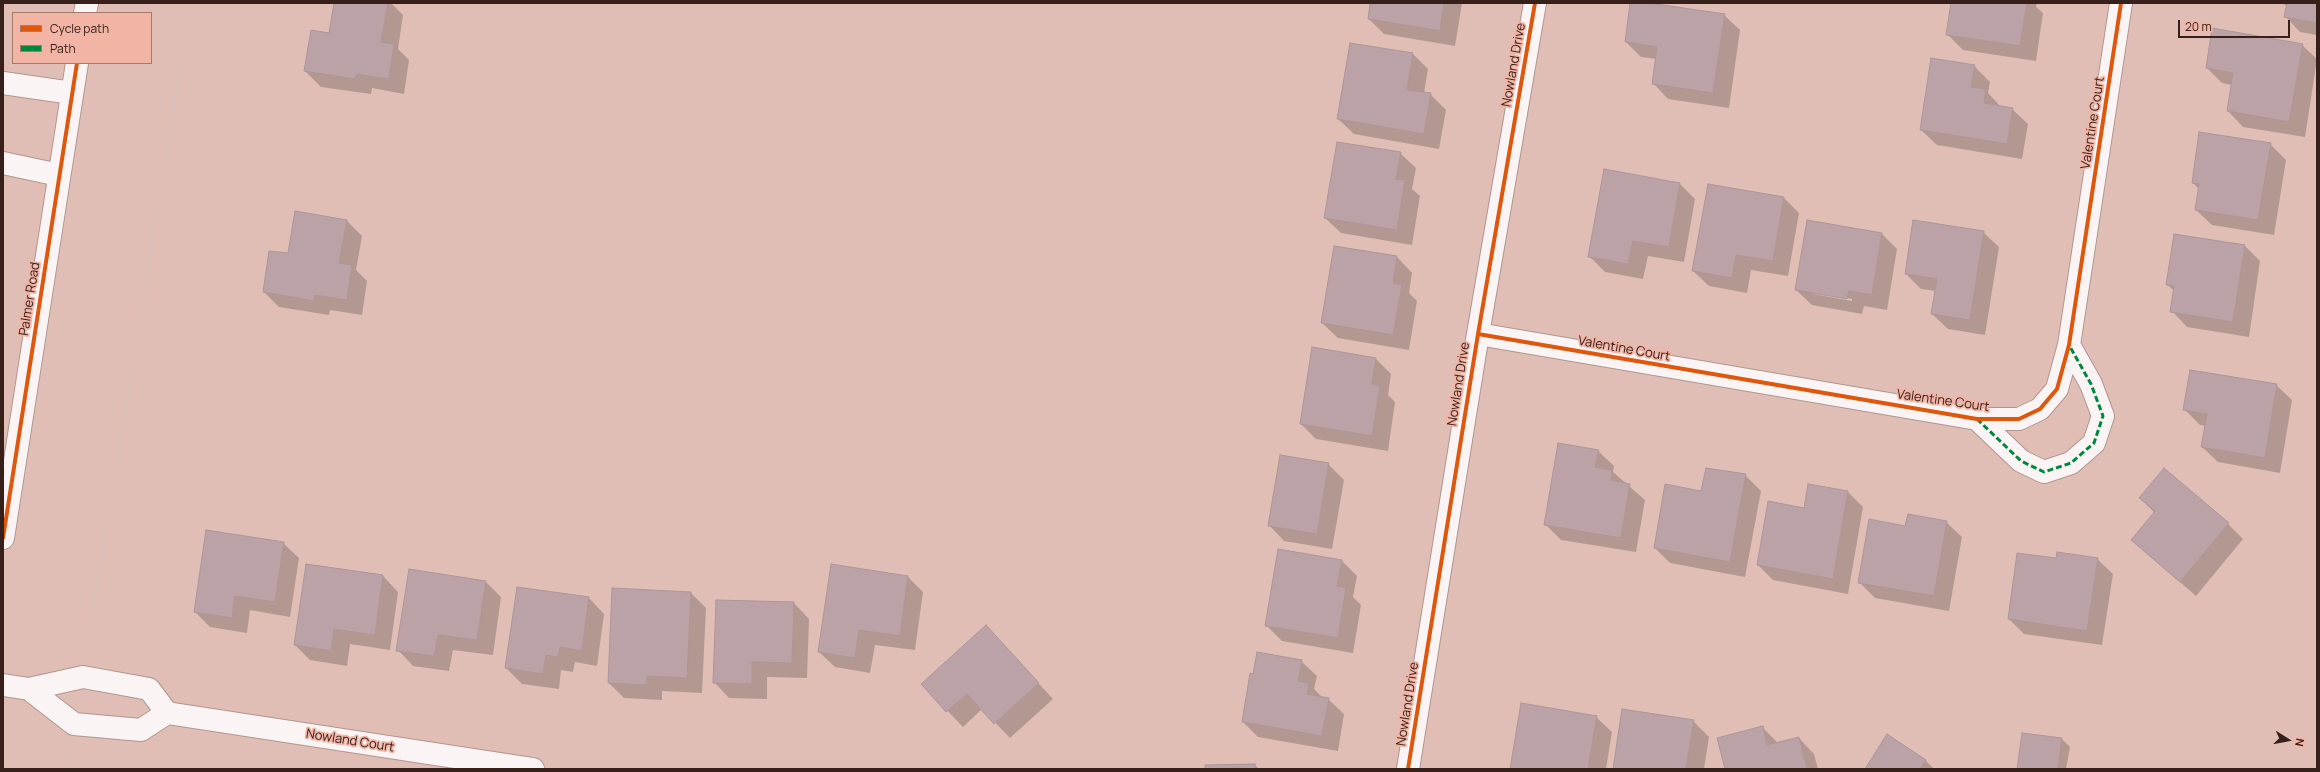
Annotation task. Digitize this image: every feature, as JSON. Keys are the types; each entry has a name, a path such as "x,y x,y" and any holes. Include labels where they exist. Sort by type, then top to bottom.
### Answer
{"street":[{"name":"Nowland Drive","path":"1408,769 1478,334 1535,3"},
{"name":"Valentine Court","path":"1478,334 1977,419 2019,419 2040,409 2057,389 2069,346 2121,3"},
{"name":"Palmer Road","path":"3,538 77,64"},
{"path":"3,83 72,93"},
{"path":"3,163 59,174"},
{"name":"Valentine Court","path":"1977,419 2021,461 2044,472 2071,464 2094,443 2103,416 2091,384 2069,346"},
{"path":"3,685 29,689 83,677 90,678 149,689 167,713 141,730 74,724 29,689"},
{"name":"Nowland Court","path":"167,713 533,769"}],"path":[{"path":"86,652 191,3"}],"building":[{"path":"334,3 388,3 381,42 394,44 389,79 357,74 355,79 304,71 311,30 329,33"},
{"path":"1370,3 1444,3 1440,31 1368,19"},
{"path":"1630,3 1649,3 1725,14 1713,93 1652,84 1657,47 1625,42"},
{"path":"1951,3 2027,3 2020,46 1946,35"},
{"path":"2287,3 2317,3 2317,23 2284,17"},
{"path":"2212,28 2303,44 2289,122 2227,111 2233,73 2206,68"},
{"path":"1350,43 1413,53 1407,90 1431,93 1424,134 1337,119"},
{"path":"1931,58 1975,65 1971,87 1986,89 1984,103 2013,108 2007,144 1920,130"},
{"path":"2199,132 2271,143 2258,220 2195,210 2199,184 2192,183"},
{"path":"1337,142 1401,152 1396,179 1405,180 1397,230 1324,218"},
{"path":"1604,169 1680,183 1669,247 1633,241 1628,264 1588,257"},
{"path":"1708,184 1784,197 1773,261 1736,255 1732,278 1692,271"},
{"path":"295,211 347,220 339,263 352,265 347,300 315,295 314,301 263,292 269,251 288,253"},
{"path":"1807,220 1882,233 1872,295 1849,291 1847,299 1795,290"},
{"path":"1913,220 1984,231 1970,320 1931,314 1937,279 1905,274"},
{"path":"2174,234 2245,245 2233,322 2170,312 2174,286 2166,285"},
{"path":"1334,246 1397,256 1393,283 1402,285 1393,335 1321,323"},
{"path":"1312,347 1376,358 1372,384 1380,386 1372,436 1300,424"},
{"path":"2190,370 2277,384 2265,458 2201,447 2207,414 2183,410"},
{"path":"1558,443 1599,450 1595,467 1612,470 1611,480 1630,484 1621,538 1544,525"},
{"path":"1280,455 1329,463 1317,534 1268,526"},
{"path":"1706,468 1746,474 1730,562 1654,548 1665,484 1701,491"},
{"path":"2164,468 2229,523 2180,582 2131,540 2155,511 2139,498"},
{"path":"1808,484 1848,491 1833,579 1757,565 1768,501 1804,508"},
{"path":"1908,514 1947,521 1934,596 1858,583 1869,519 1905,526"},
{"path":"206,530 284,542 275,602 235,596 232,618 194,612"},
{"path":"1278,549 1342,560 1337,586 1346,588 1338,638 1265,626"},
{"path":"2057,552 2098,558 2087,631 2008,619 2017,553 2056,558"},
{"path":"306,564 383,575 375,635 334,629 331,651 294,645"},
{"path":"831,564 908,576 900,636 859,630 855,658 818,652"},
{"path":"409,569 486,581 477,640 438,635 434,656 396,651"},
{"path":"517,587 589,597 582,651 560,647 558,657 546,655 543,674 505,668"},
{"path":"612,588 691,592 687,678 647,676 647,685 608,683"},
{"path":"716,600 794,602 792,663 752,662 752,684 713,683"},
{"path":"986,625 1039,683 994,724 967,694 946,712 921,684"},
{"path":"1257,652 1302,660 1298,681 1309,683 1307,694 1329,698 1322,736 1242,722 1250,673 1253,674"},
{"path":"1521,703 1597,716 1588,769 1510,769"},
{"path":"1622,709 1694,720 1686,769 1613,769"},
{"path":"1763,726 1767,745 1799,737 1807,769 1725,769 1717,738"},
{"path":"2022,733 2062,738 2058,769 2017,769"},
{"path":"1887,734 1926,760 1920,769 1865,769"},
{"path":"1255,764 1255,769 1205,769 1205,765"}],"marked path":[{"path":"1977,419 2021,461 2044,472 2071,463 2094,443 2103,416 2091,384 2069,345"}],"cycle path":[{"path":"1408,769 1478,334 1535,3"},
{"path":"1478,334 1977,419 2019,419 2040,409 2057,389 2069,345 2121,3"},
{"path":"3,538 77,64"}]}
